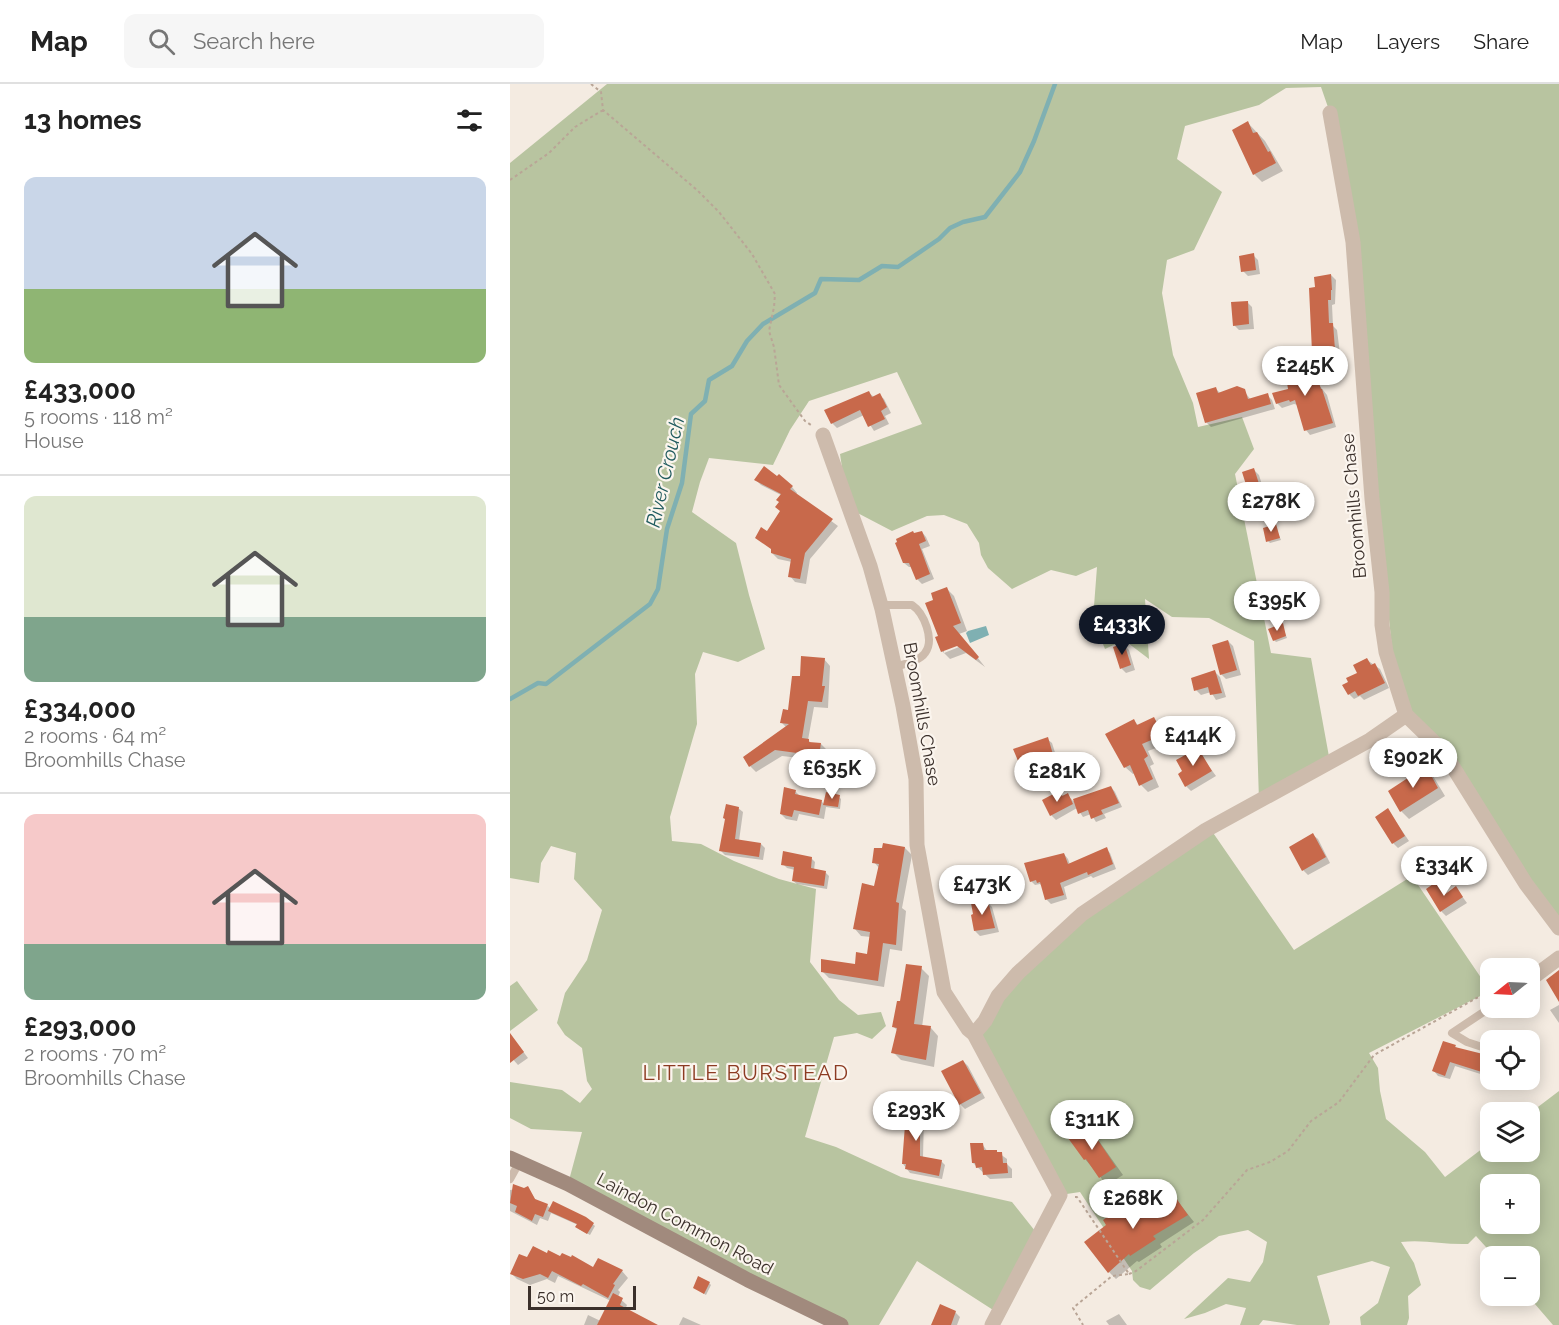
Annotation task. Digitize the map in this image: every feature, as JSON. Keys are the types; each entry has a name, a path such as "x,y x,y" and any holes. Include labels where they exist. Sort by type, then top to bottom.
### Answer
{"street":[{"name":"Broomhills Chase","path":"1330,113 1353,242 1371,487 1382,592 1382,625 1388,662 1406,715 1443,752 1526,884 1559,928"},
{"name":"Broomhills Chase","path":"823,435 870,566 895,667 916,779 917,845 944,992 968,1029 974,1034 1060,1195"},
{"path":"974,1034 985,1021 998,996 1018,973 1082,914 1206,830 1370,740 1406,715"},
{"path":"1540,972 1559,958"},
{"name":"Laindon Common Road","path":"515,1159 748,1280 841,1325"},
{"path":"992,1325 1060,1195"}],"lane":[{"path":"881,605 912,605 920,612 926,626 929,646 926,653 922,657 895,667"},
{"path":"1480,1014 1452,1033 1480,1046"},
{"path":"510,1179 515,1159"}],"path":[{"path":"591,84 601,93 603,110 654,152 719,212 752,254 774,294 769,331 774,347 779,385 805,421 823,435"},
{"path":"510,180 549,153 575,127 603,110"},
{"path":"1083,1325 1073,1308 1112,1276 1136,1271 1203,1220 1247,1170 1270,1162 1288,1151 1311,1121 1339,1102 1374,1055 1480,996"},
{"path":"1060,1195 1077,1197 1129,1274"}],"green space":[{"path":"607,84 1559,84 1559,928 1416,724 1393,658 1357,309 1330,113 1321,87 1286,88 1259,105 1185,126 1177,159 1222,192 1194,250 1167,260 1162,293 1173,355 1193,403 1198,427 1242,417 1254,449 1235,474 1271,653 1311,658 1330,762 1259,801 1254,641 1209,618 1172,617 1145,599 1149,659 1124,640 1105,649 1093,619 1097,567 1076,576 1051,570 1012,589 988,568 981,555 979,543 967,524 944,515 927,516 892,531 848,508 840,454 922,424 897,372 809,401 790,430 773,465 709,458 692,512 736,543 765,649 738,662 703,652 695,674 697,724 670,817 672,841 701,844 734,861 779,879 816,889 810,962 839,1000 858,1015 881,1012 886,1026 872,1039 857,1033 834,1037 805,1137 836,1147 901,1177 1012,1202 1043,1241 1004,1317 917,1261 879,1325 841,1325 568,1184 582,1132 531,1129 510,1118 510,1082 562,1090 580,1103 592,1089 587,1081 582,1048 565,1035 557,1023 565,993 587,960 602,910 574,879 576,853 551,846 541,863 539,883 510,878 510,163"},
{"path":"1207,824 1294,950 1412,876 1480,976 1480,996 1369,1053 1378,1068 1386,1119 1425,1152 1445,1177 1480,1150 1480,1162 1540,1162 1540,1105 1559,1091 1559,1325 1553,1325 1537,1306 1540,1306 1540,1246 1485,1246 1476,1236 1468,1244 1401,1242 1414,1263 1421,1285 1408,1296 1407,1325 1361,1325 1360,1317 1378,1303 1390,1267 1372,1261 1317,1276 1329,1325 1297,1325 1263,1320 1259,1325 1240,1325 1246,1308 1226,1304 1184,1319 1228,1278 1250,1282 1263,1262 1267,1242 1248,1230 1219,1236 1194,1253 1150,1290 1140,1287 1133,1280 1132,1271 1080,1192 1060,1195 974,1034 1018,973"},
{"path":"517,981 538,1010 510,1031 510,986"}],"water":[{"path":"986,626 989,635 970,643 966,633"}],"building":[{"path":"1248,121 1253,133 1257,132 1276,163 1253,175 1232,130"},
{"path":"1254,253 1256,270 1241,272 1239,256"},
{"path":"1331,274 1331,300 1328,300 1329,323 1333,323 1335,350 1312,352 1309,288 1315,287 1314,277"},
{"path":"1248,301 1249,324 1233,326 1231,302"},
{"path":"1306,361 1309,383 1312,385 1319,383 1333,423 1304,431 1295,400 1276,404 1272,393 1288,389 1284,364"},
{"path":"1237,386 1245,389 1248,399 1268,393 1271,404 1205,423 1196,393 1216,387 1218,393"},
{"path":"869,391 872,397 880,393 887,407 881,411 885,419 868,427 860,410 831,424 824,410"},
{"path":"764,466 777,476 779,474 793,486 790,489 833,519 805,553 800,579 788,577 791,559 771,553 771,549 755,538 761,527 767,531 780,511 775,507 779,502 776,500 781,494 754,480"},
{"path":"1254,468 1266,506 1254,510 1242,472"},
{"path":"1276,524 1280,538 1266,542 1263,528"},
{"path":"913,531 914,533 922,531 926,541 919,544 930,574 916,580 909,563 903,563 895,543 896,539"},
{"path":"947,587 961,623 953,626 979,657 976,660 957,646 941,652 935,637 938,636 925,603 933,600 931,593"},
{"path":"1283,623 1286,636 1273,641 1268,629"},
{"path":"1228,640 1237,670 1220,675 1212,645"},
{"path":"1124,643 1131,665 1120,669 1113,647"},
{"path":"801,656 825,658 822,686 825,686 822,702 808,701 802,738 809,739 809,742 821,743 819,756 775,750 749,767 743,757 789,724 780,723 783,709 788,710 792,676 800,676"},
{"path":"1367,658 1371,665 1375,663 1385,683 1358,696 1355,691 1348,695 1342,685 1348,682 1346,678 1357,673 1353,665"},
{"path":"1215,670 1222,693 1210,695 1208,687 1194,691 1191,678"},
{"path":"1154,717 1163,735 1142,744 1148,756 1144,759 1153,779 1139,786 1130,765 1124,768 1105,734 1134,719 1137,725"},
{"path":"1048,737 1054,758 1021,768 1013,749"},
{"path":"1198,748 1212,771 1185,787 1178,774 1182,771 1176,760"},
{"path":"1426,766 1438,788 1400,812 1388,791"},
{"path":"1111,786 1119,803 1101,810 1103,814 1091,819 1088,810 1078,814 1073,799"},
{"path":"784,787 796,790 795,794 822,800 819,815 794,810 792,817 780,814"},
{"path":"1059,791 1062,796 1068,793 1073,804 1050,816 1042,800"},
{"path":"826,792 840,795 838,807 823,805"},
{"path":"726,804 739,807 735,839 761,843 759,857 719,851"},
{"path":"1388,808 1405,836 1392,844 1375,817"},
{"path":"1313,833 1326,857 1302,871 1289,847"},
{"path":"883,843 905,847 896,902 899,903 896,945 883,943 878,981 821,972 821,959 855,964 856,952 867,954 870,932 853,929 862,883 874,886 879,864 872,863 874,848 882,848"},
{"path":"1107,847 1113,864 1088,875 1087,872 1060,883 1064,895 1045,900 1040,882 1037,883 1036,880 1030,882 1024,863 1064,853 1068,864"},
{"path":"783,851 812,857 811,868 826,871 824,886 792,881 794,867 781,865"},
{"path":"1415,858 1424,872 1415,878 1406,864"},
{"path":"1436,882 1444,895 1456,886 1463,897 1440,912 1426,889"},
{"path":"988,901 995,928 974,931 971,903"},
{"path":"906,964 922,966 914,1024 931,1026 926,1060 891,1053 897,1028 892,1027 897,1001 900,1001"},
{"path":"1559,970 1559,1002 1546,980"},
{"path":"510,1033 524,1052 510,1063"},
{"path":"1443,1041 1456,1045 1455,1047 1480,1053 1480,1071 1450,1062 1445,1076 1432,1071"},
{"path":"963,1060 981,1093 959,1105 941,1071"},
{"path":"905,1099 924,1101 922,1112 920,1112 920,1156 942,1160 939,1176 905,1169 906,1164 902,1164"},
{"path":"1087,1124 1116,1167 1099,1178 1068,1138"},
{"path":"970,1143 983,1143 984,1150 1002,1152 1003,1163 1007,1163 1008,1173 983,1175 982,1167 976,1168 975,1163 972,1163"},
{"path":"513,1184 524,1188 528,1186 535,1199 548,1204 543,1217 535,1214 532,1221 515,1212 517,1206 510,1203"},
{"path":"1171,1191 1188,1215 1153,1236 1156,1239 1130,1256 1129,1254 1108,1273 1084,1242 1106,1225 1103,1220 1128,1202 1135,1213"},
{"path":"553,1201 594,1223 587,1234 575,1227 577,1224 548,1211"},
{"path":"533,1246 560,1256 562,1253 571,1257 572,1255 593,1267 598,1258 623,1270 613,1284 615,1285 608,1298 552,1271 548,1278 540,1274 523,1279 510,1274 519,1254 527,1257"},
{"path":"698,1276 710,1282 704,1294 693,1288"},
{"path":"613,1293 623,1298 620,1305 658,1325 597,1325"},
{"path":"940,1304 956,1311 951,1325 931,1325"}],"waterway":[{"name":"River Crouch","path":"510,699 538,683 546,684 650,604 658,589 667,529 682,483 691,414 705,401 709,380 732,366 747,341 763,324 815,293 821,279 859,280 882,266 898,267 939,239 950,228 963,222 985,217 1020,172 1055,84"}],"district":[{"name":"LITTLE BURSTEAD","path":"746,1073"}]}
